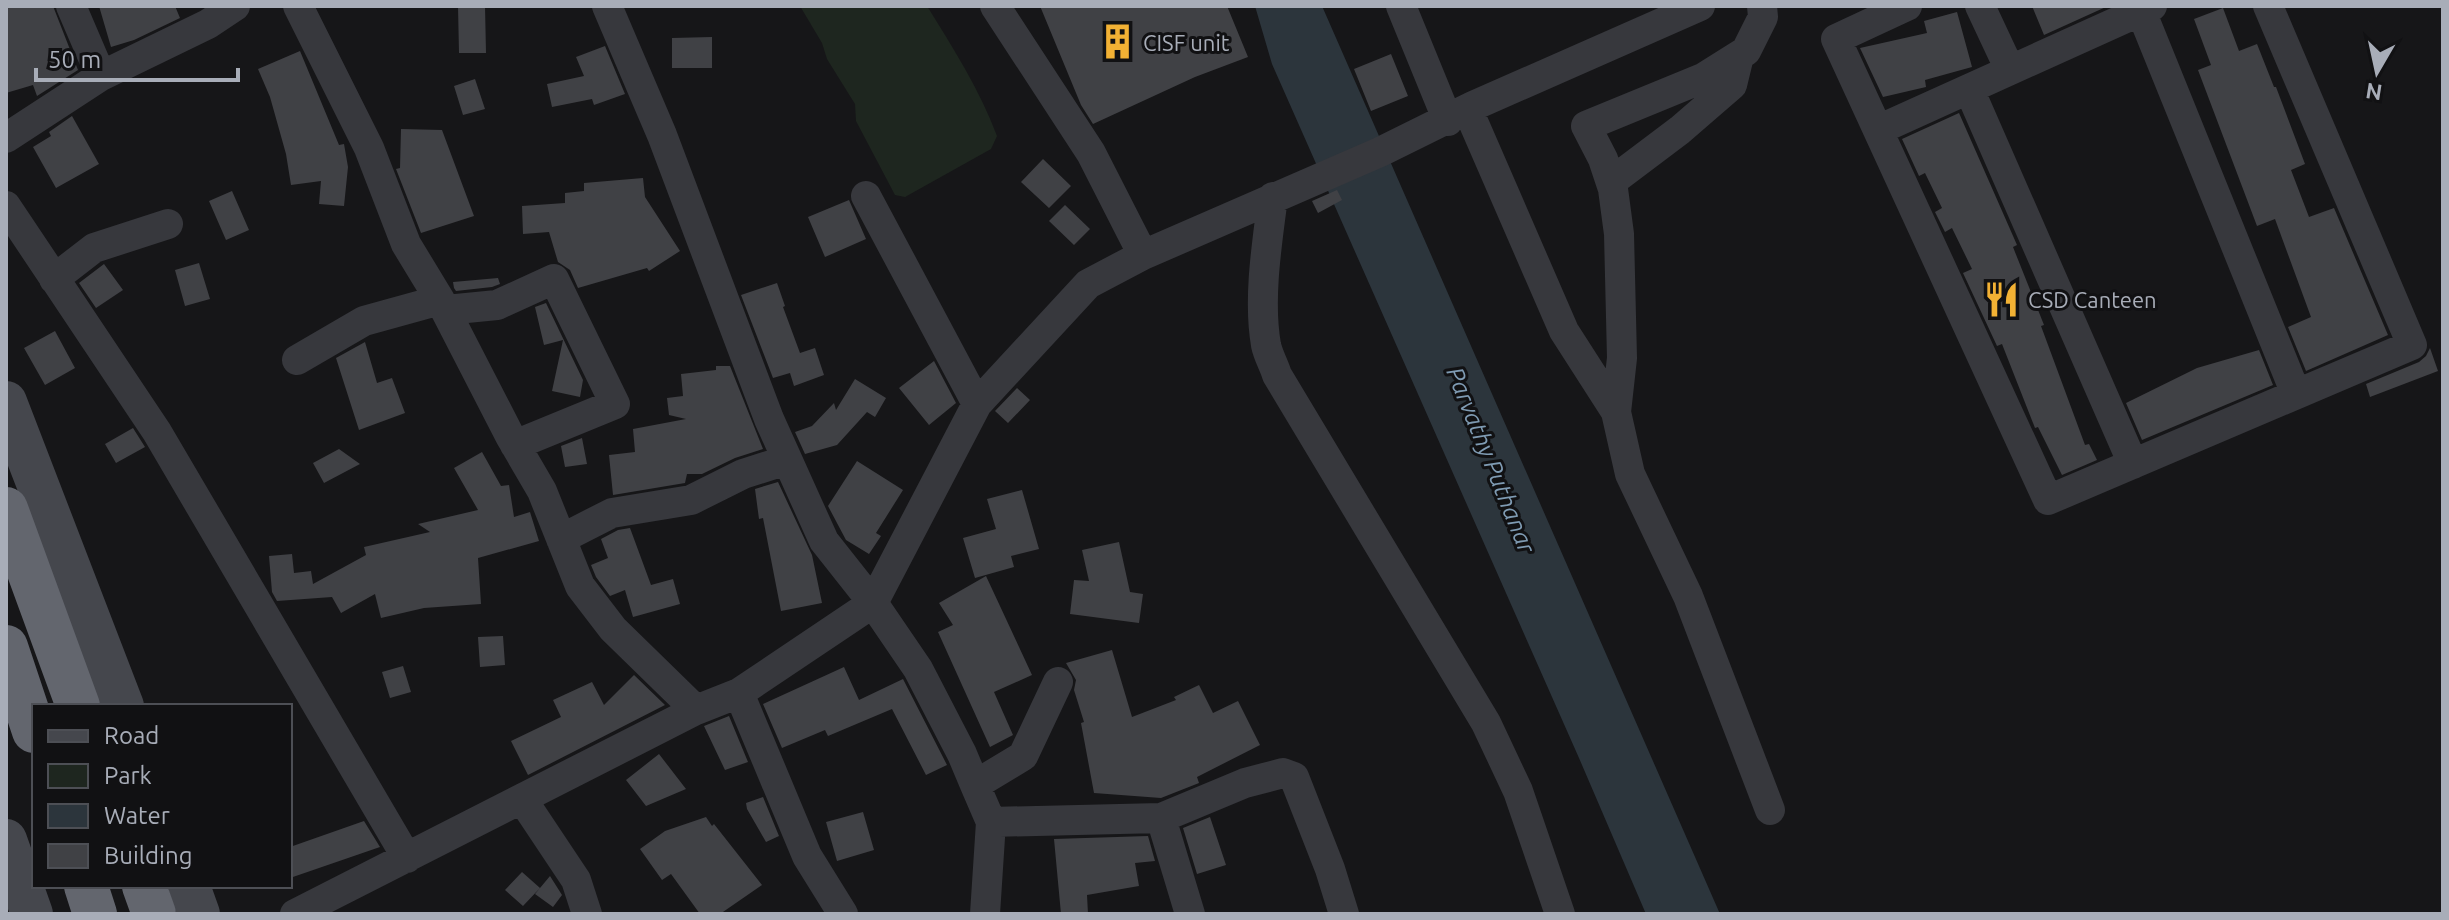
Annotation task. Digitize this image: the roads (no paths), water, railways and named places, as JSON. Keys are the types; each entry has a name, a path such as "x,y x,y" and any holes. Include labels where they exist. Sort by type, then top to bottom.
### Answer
{"highway":[{"path":"6,509 77,704"},
{"path":"6,647 32,725"},
{"path":"87,888 95,914"},
{"path":"145,888 154,914"}],"street":[{"path":"71,6 101,76"},
{"path":"6,138 101,76 208,24 235,6"},
{"path":"298,6 369,148 406,244 443,305 542,491 580,586 591,603 642,658 696,710"},
{"path":"607,6 662,135 769,419 824,541 873,603 918,669 962,754 991,822 985,914"},
{"path":"995,6 1091,153 1143,255"},
{"path":"1401,6 1564,331 1616,412"},
{"path":"295,914 696,710 739,693 873,603 977,404 1088,284 1143,255 1380,152 1700,6"},
{"path":"1762,6 1763,17 1746,51 1739,56 1703,78 1586,126 1611,182 1619,234 1622,358 1616,412 1630,474 1688,596 1770,810"},
{"path":"1907,6 1836,39 2048,500 2412,345 2268,6"},
{"path":"1980,6 2010,70"},
{"path":"1878,130 2146,9 2296,394"},
{"path":"1611,182 1680,130 1732,85 1739,56"},
{"path":"1969,89 2133,464"},
{"path":"866,196 977,404"},
{"path":"1273,197 1266,257 1265,317 1266,346 1277,375 1486,723 1518,791 1560,914"},
{"path":"6,206 157,432 407,858"},
{"path":"54,279 94,248 168,224"},
{"path":"297,360 364,321 443,305 497,305 554,279 615,404 515,445"},
{"path":"6,402 122,704"},
{"path":"561,539 612,513 691,500 743,474 787,460"},
{"path":"975,785 1023,756 1058,682"},
{"path":"739,693 807,856 843,914"},
{"path":"991,822 1161,818 1245,783 1283,773 1294,777 1344,914"},
{"path":"522,799 576,880 587,914"},
{"path":"1161,818 1190,914"},
{"path":"6,840 32,914"},
{"path":"190,888 199,914"}],"water":[{"name":"Parvathy Puthanar","path":"1255,6 1322,6 1720,914 1646,914 1272,64"}],"place":[{"name":"CISF unit","path":"1117,42"},
{"name":"CSD Canteen","path":"2002,299"}]}
